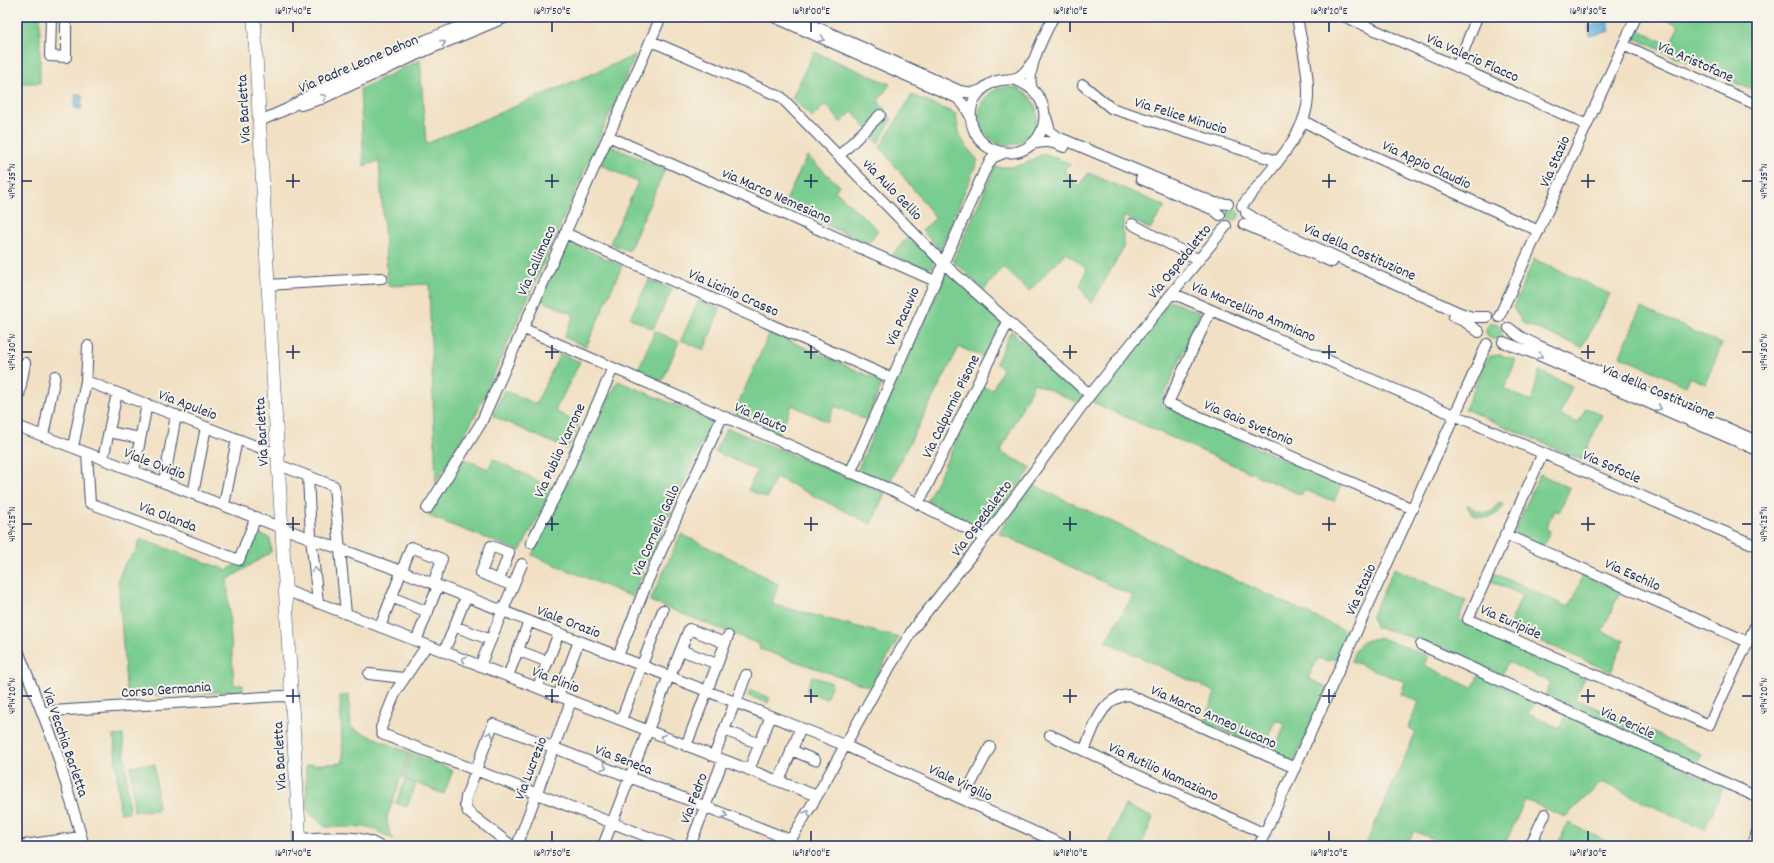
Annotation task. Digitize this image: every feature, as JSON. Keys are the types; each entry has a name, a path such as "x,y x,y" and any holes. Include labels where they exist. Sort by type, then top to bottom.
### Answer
{"main road":[{"name":"Via Barletta","path":"254,17 300,842"}],"street":[{"path":"51,17 50,56 66,57 66,17"},
{"name":"Via Padre Leone Dehon","path":"260,121 287,108 325,86 426,40 483,17"},
{"name":"Via Padre Leone Dehon","path":"287,108 321,99 427,50 507,17"},
{"name":"Via Callimaco","path":"427,509 481,423 661,17"},
{"path":"774,17 957,98 964,105 971,117"},
{"path":"794,17 960,91 973,94 995,82 1012,79 1025,72 1035,58"},
{"path":"1032,88 1030,79 1035,58 1053,17"},
{"path":"981,90 972,107 971,117 972,127 977,137 984,145 1004,153 1014,153 1023,150 1032,144 1043,141 1057,144 1214,210 1220,215 1222,222 1226,226 1235,228 1244,224 1244,209 1304,121 1308,96 1308,83 1296,17"},
{"name":"Via Valerio Flacco","path":"1346,17 1587,125"},
{"path":"1457,67 1477,17"},
{"name":"Via Stazio","path":"1500,317 1636,17"},
{"name":"via Aulo Gellio","path":"651,41 781,97 943,263 1090,395"},
{"name":"Via Aristofane","path":"1623,45 1757,105"},
{"path":"1012,79 1023,82 1032,88"},
{"name":"Via Felice Minucio","path":"1083,85 1111,108 1277,160"},
{"name":"Via della Costituzione","path":"1032,88 1040,98 1050,131 1058,137 1215,203 1236,203 1269,226 1460,313 1472,317 1500,317 1504,319 1508,328 1537,346 1757,441"},
{"path":"1032,144 1042,129 1045,120 1044,108"},
{"path":"839,156 880,115"},
{"name":"Via Appio Claudio","path":"1304,121 1332,137 1539,231"},
{"name":"via Marco Nemesiano","path":"608,136 935,281"},
{"name":"Via Pacuvio","path":"977,137 987,153 984,172"},
{"name":"Via Pacuvio","path":"850,473 984,172 992,158 1004,153"},
{"path":"1220,215 1222,209 1228,204"},
{"path":"1132,224 1199,260"},
{"name":"Via della Costituzione","path":"1244,224 1464,321 1479,332 1480,337 1487,344 1496,346 1503,342 1536,354 1757,450"},
{"name":"Via Ospedaletto","path":"789,843 817,796 844,745 913,629 985,538 1090,395 1226,226"},
{"name":"Via Licinio Crasso","path":"565,233 891,378"},
{"path":"268,285 382,278"},
{"name":"Via Marcellino Ammiano","path":"1172,293 1456,414"},
{"name":"Via Gaio Svetonio","path":"1211,310 1168,403 1413,509"},
{"path":"1479,332 1481,324 1487,317"},
{"name":"Via Calpurnio Pisone","path":"918,504 1008,322"},
{"name":"Via Plauto","path":"522,328 850,473 918,504 985,538"},
{"path":"1503,342 1508,336 1508,328"},
{"name":"Via Stazio","path":"1259,846 1487,344"},
{"path":"73,447 86,381 88,346"},
{"path":"17,406 25,363"},
{"name":"Via Publio Varrone","path":"531,543 560,487 613,368"},
{"path":"42,436 54,376"},
{"name":"Via Apuleio","path":"86,381 237,439 308,476 334,486 340,548"},
{"path":"103,459 117,393"},
{"path":"134,471 147,404"},
{"name":"Via Sofocle","path":"1456,414 1757,546"},
{"path":"164,482 176,415"},
{"name":"Via Cornelio Gallo","path":"618,656 648,580 722,417"},
{"name":"Viale Ovidio","path":"17,426 282,528"},
{"path":"193,494 206,427"},
{"path":"109,432 140,438"},
{"path":"224,506 237,439"},
{"name":"Via Olanda","path":"87,453 90,503 239,560 256,518"},
{"name":"Via Euripide","path":"1543,453 1505,534 1468,619 1709,726 1748,642"},
{"path":"308,476 311,537 318,603"},
{"name":"Viale Orazio","path":"282,528 311,537 401,571 844,745"},
{"name":"Via Eschilo","path":"1505,534 1748,642"},
{"path":"380,627 411,547 442,559 428,612 416,641"},
{"path":"340,548 346,614"},
{"path":"480,666 522,564"},
{"path":"499,580 513,586"},
{"name":"Via Plinio","path":"285,590 817,796"},
{"path":"391,597 428,612"},
{"path":"444,652 466,597"},
{"path":"621,720 663,610"},
{"path":"508,676 529,621"},
{"path":"1748,642 1757,622"},
{"path":"454,626 491,640"},
{"path":"603,846 647,730 689,629 726,639 686,746"},
{"path":"540,681 559,633"},
{"path":"558,696 579,641"},
{"path":"427,645 396,691 382,728 382,734 672,846"},
{"name":"Via Pericle","path":"1421,645 1757,797"},
{"name":"Via Vecchia Barletta","path":"17,648 54,743 82,841"},
{"path":"517,650 548,662"},
{"path":"681,650 717,664"},
{"path":"369,674 404,678"},
{"name":"Via Fedro","path":"690,846 705,807 719,758 724,730 746,675"},
{"name":"Via Marco Anneo Lucano","path":"1084,751 1102,712 1109,702 1119,696 1129,695 1142,699 1295,768"},
{"name":"Corso Germania","path":"42,713 53,710 281,696 292,697"},
{"name":"Via Lucrezio","path":"517,846 571,701"},
{"path":"750,770 771,716"},
{"name":"Via Seneca","path":"476,771 493,724 705,807 789,843"},
{"path":"779,781 801,728"},
{"path":"724,730 760,744"},
{"name":"Via Rutilio Namaziano","path":"1050,735 1265,834"},
{"name":"Viale Virgilio","path":"844,745 1065,846"},
{"path":"963,799 990,746"},
{"path":"791,750 815,760"},
{"path":"476,771 466,797 465,805 468,812 512,846"},
{"path":"1530,846 1544,814"},
{"path":"1751,846 1757,834"},
{"path":"300,842 350,838 366,840 379,846"},
{"path":"17,846 82,841"}],"green space":[{"path":"17,17 40,17 40,83 17,83"},
{"path":"1662,17 1757,17 1757,92 1634,38 1638,30 1670,44 1679,24"},
{"path":"814,52 890,84 878,101 892,119 878,144 853,111 841,123 826,104 812,118 792,98"},
{"path":"636,55 476,414 436,483 429,284 388,286 379,161 364,166 360,89 420,60 426,144"},
{"path":"1002,87 1014,87 1029,95 1037,110 1037,122 1029,137 1014,145 1002,145 987,137 979,122 979,110 987,95"},
{"path":"912,95 956,114 958,128 962,139 978,160 940,250 922,230 936,218 880,147"},
{"path":"610,146 665,169 629,251 610,243 638,182 601,165"},
{"path":"1044,153 1070,164 1064,170 1079,187 1088,173 1165,206 1150,229 1123,216 1123,249 1091,304 1080,286 1087,269 1066,252 1029,291 1003,267 984,290 953,261 995,167 1021,165"},
{"path":"807,156 839,185 835,191 878,230 868,244 784,205"},
{"path":"1231,209 1235,209 1239,215 1235,221 1231,221 1227,217 1227,213"},
{"path":"908,237 934,261 929,270 892,255"},
{"path":"567,241 622,266 586,347 564,337 574,315 541,300"},
{"path":"1534,259 1610,294 1582,347 1523,323 1513,308"},
{"path":"947,271 1002,324 986,358 959,347 888,485 857,471"},
{"path":"649,280 672,289 653,329 630,318"},
{"path":"699,300 720,309 704,350 681,340"},
{"path":"1170,301 1200,313 1160,405 1341,485 1334,501 1304,490 1301,495 1092,402"},
{"path":"1641,308 1722,344 1705,384 1690,377 1686,386 1620,356"},
{"path":"1491,323 1497,323 1502,328 1500,337 1497,339 1491,339 1486,334 1486,328"},
{"path":"655,331 679,342 662,381 638,370"},
{"path":"1011,331 1083,396 1079,403 1034,383 1000,452 1032,468 984,531 927,501 983,387 992,390 1003,369 996,363"},
{"path":"770,332 883,382 866,420 835,406 828,422 792,405 779,433 734,413"},
{"path":"560,354 580,362 555,411 579,424 567,449 493,416 504,390 536,404"},
{"path":"1501,355 1516,360 1504,389 1532,402 1539,371 1572,386 1560,415 1578,423 1586,408 1602,415 1582,460 1465,409 1490,356"},
{"path":"618,381 712,421 632,597 532,555"},
{"path":"727,428 885,493 871,524 776,477 767,498 748,490 757,471 715,451"},
{"path":"464,459 488,469 493,459 553,488 520,551 428,516"},
{"path":"1540,474 1570,488 1559,512 1554,510 1546,528 1550,531 1543,546 1514,532"},
{"path":"1031,484 1352,634 1341,662 1331,658 1328,661 1318,658 1308,678 1328,688 1294,762 1274,753 1285,724 1276,719 1263,748 1205,722 1215,692 1105,641 1133,596 999,533"},
{"path":"1499,502 1504,504 1501,510 1491,517 1485,518 1474,515 1469,510 1467,504 1480,512 1488,513 1496,507"},
{"path":"254,532 270,538 271,552 227,580 234,685 243,685 243,691 127,697 118,580 125,563 136,551 140,539 227,570 243,561"},
{"path":"681,534 740,563 778,584 772,604 899,638 870,687 760,649 759,644 650,601"},
{"path":"1394,568 1466,601 1458,620 1585,677 1575,699 1702,754 1697,764 1545,695 1551,683 1508,662 1502,675 1433,644 1375,627 1372,616"},
{"path":"1494,573 1568,607 1575,596 1583,575 1620,591 1602,632 1624,640 1611,672 1509,627 1522,595 1491,581"},
{"path":"1381,638 1428,656 1424,665 1472,688 1479,675 1536,701 1528,714 1560,728 1566,714 1642,747 1723,788 1704,830 1602,782 1565,817 1525,800 1504,846 1450,846 1414,831 1407,846 1365,846 1416,732 1408,727 1419,702 1401,694 1405,682 1351,661 1356,650 1361,644 1365,641"},
{"path":"812,676 832,683 826,699 806,691"},
{"path":"750,690 770,698 768,703 748,696"},
{"path":"349,695 351,728 410,753 387,817 388,828 393,839 370,827 325,827 307,810 306,765 343,763 340,696"},
{"path":"123,735 129,812 120,813 114,736"},
{"path":"412,754 453,770 444,794 403,778"},
{"path":"155,764 158,810 134,811 131,766"},
{"path":"405,780 416,784 407,807 396,803"},
{"path":"1125,805 1153,818 1141,846 1107,846"},
{"path":"1568,823 1617,846 1557,846"}],"water":[{"path":"1608,22 1610,31 1590,36 1588,26"},
{"path":"76,94 80,94 83,97 81,102 82,108 79,110 74,107"}]}
